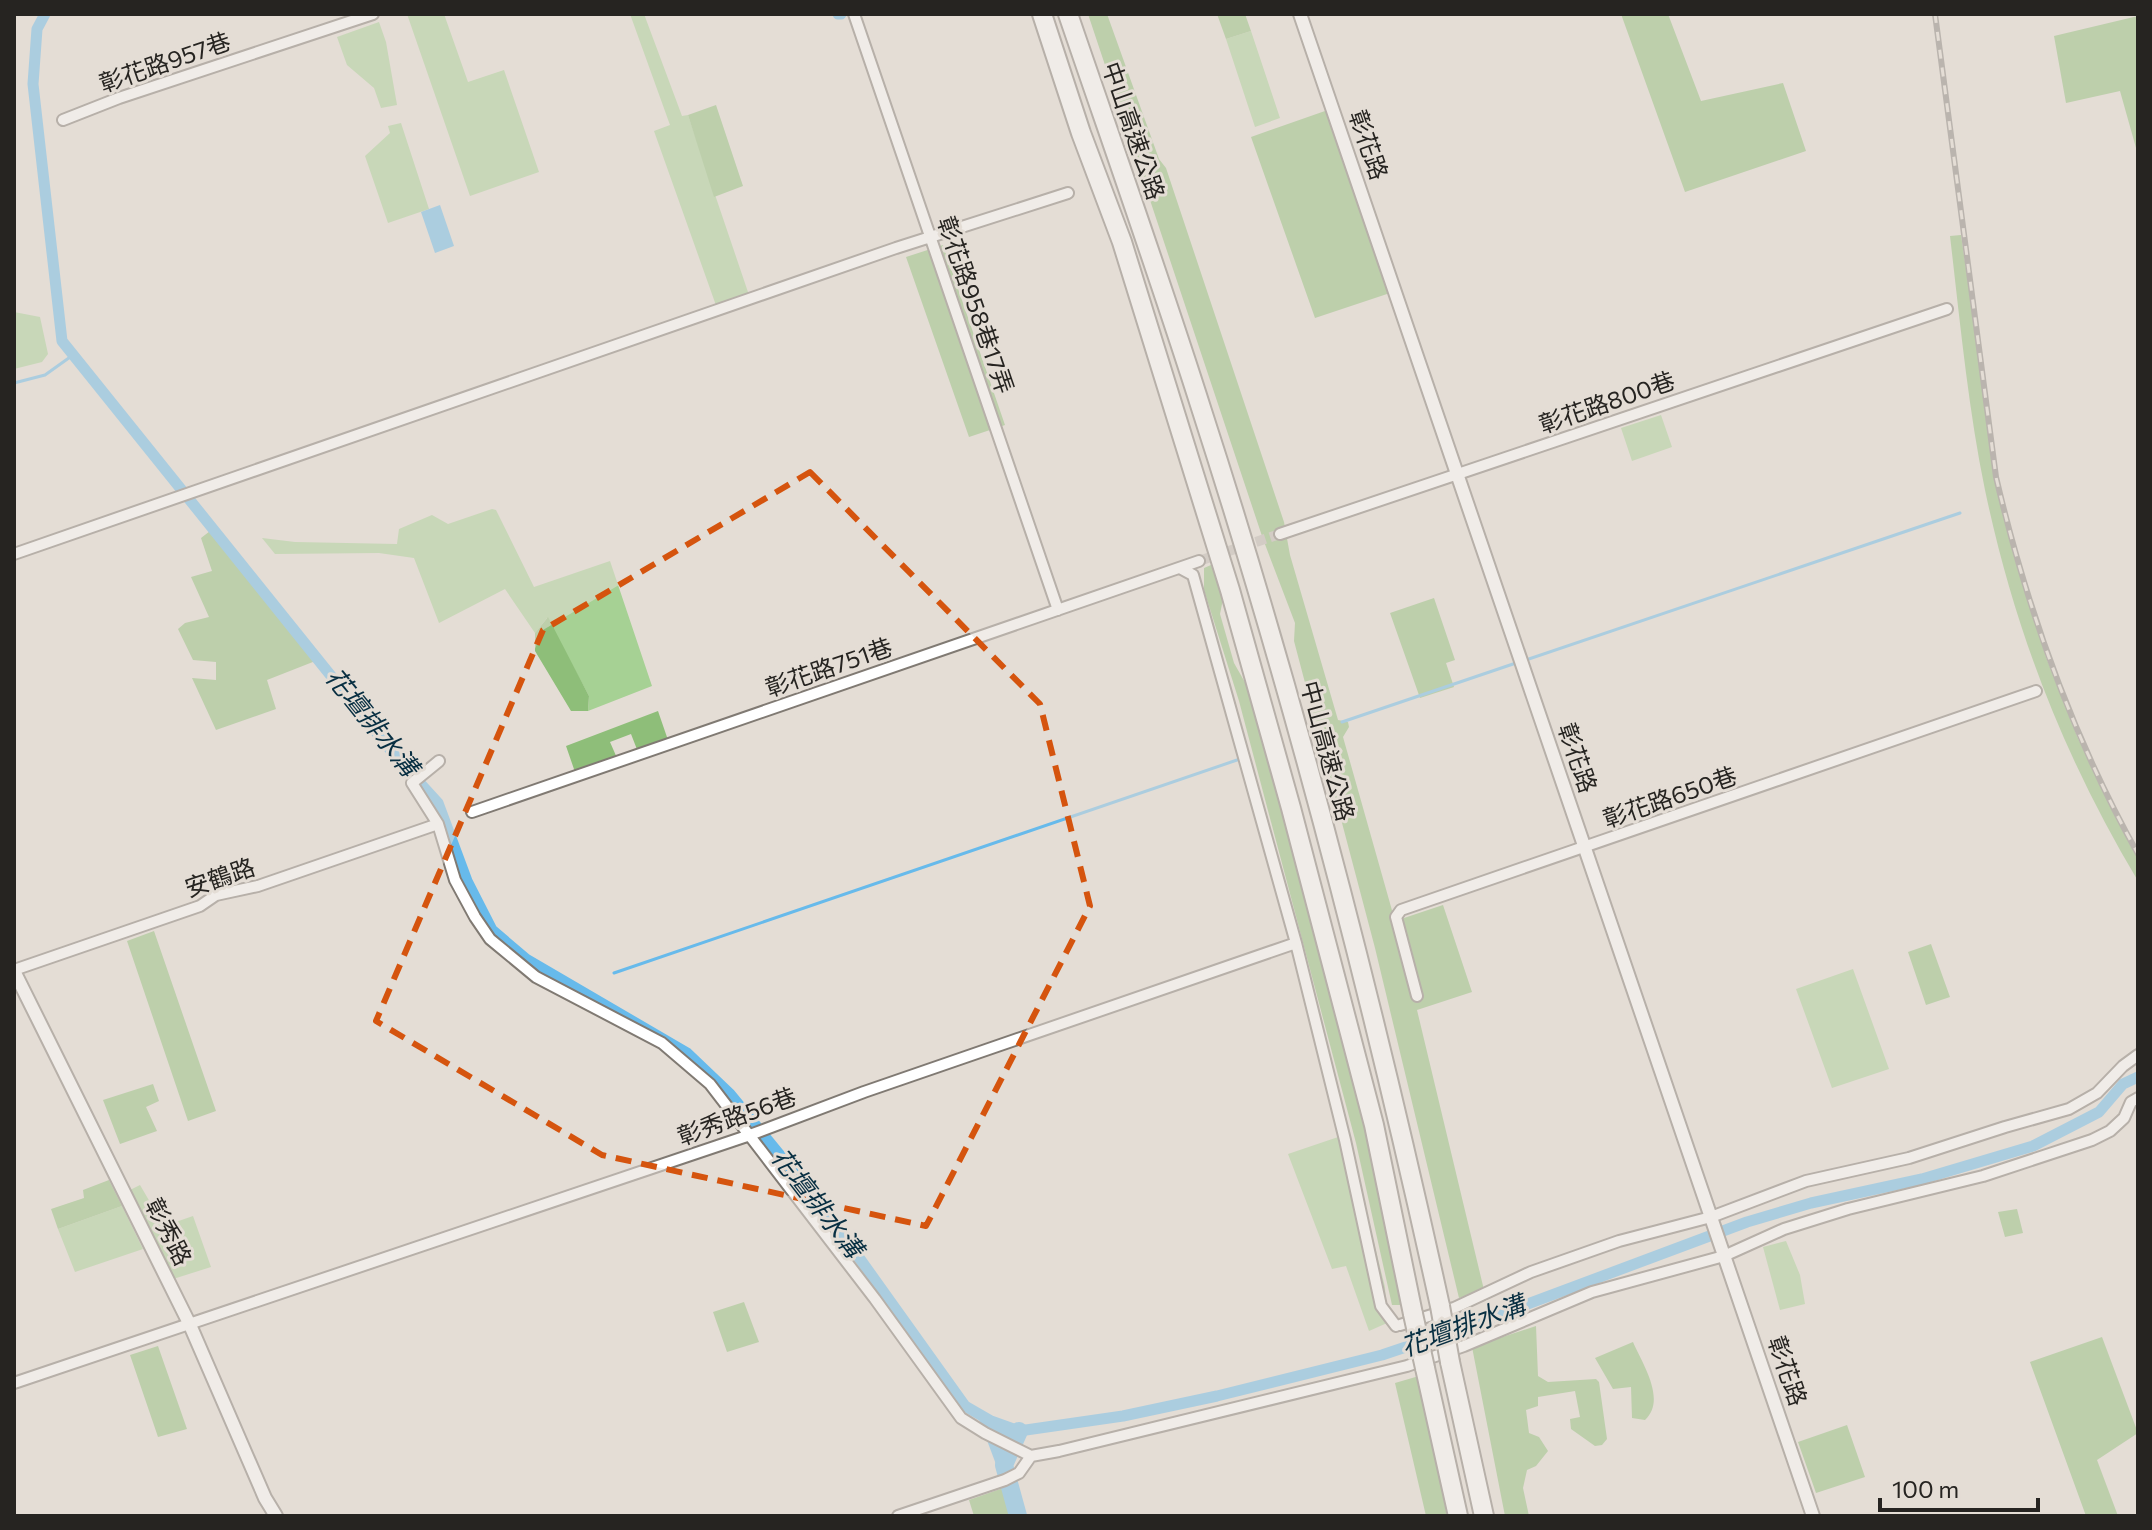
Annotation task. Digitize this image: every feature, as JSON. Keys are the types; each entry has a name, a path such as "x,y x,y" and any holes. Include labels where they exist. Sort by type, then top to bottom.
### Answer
{"highway":[{"name":"中山高速公路","path":"1042,14 1081,133 1122,242 1234,604 1374,1125 1403,1322 1425,1368 1458,1516"},
{"name":"中山高速公路","path":"1068,14 1203,411 1283,681 1384,1059 1484,1516"}],"street":[{"name":"彰花路957巷","path":"63,120 119,98 373,14"},
{"name":"彰花路958巷17弄","path":"854,14 1058,610"},
{"name":"彰花路","path":"1300,14 1813,1516"},
{"path":"14,554 1068,193"},
{"name":"彰花路800巷","path":"1280,534 1947,309"},
{"name":"彰花路751巷","path":"472,812 1199,561"},
{"path":"1180,568 1193,575 1296,943 1345,1140 1381,1306 1403,1322 1454,1308 1531,1272 1619,1241 1712,1220 1806,1181 1909,1158 2069,1109 2097,1093 2138,1055"},
{"name":"彰花路650巷","path":"1417,996 1396,917 1401,910 2036,691"},
{"path":"439,761 412,783 438,824 455,880 490,939 536,977 662,1043 710,1084 961,1418 1031,1456 1407,1366 1464,1346 1592,1292 1848,1209 1983,1176 2092,1140 2110,1131 2124,1118 2131,1102 2138,1098"},
{"name":"安鶴路","path":"14,971 200,906 216,895 258,886 438,824"},
{"name":"彰秀路56巷","path":"14,1383 750,1135 864,1092 1296,943"},
{"name":"彰秀路","path":"14,971 190,1325 265,1498 276,1516"},
{"path":"898,1516 1005,1480 1019,1473 1031,1456"}],"highlighted area":[{"path":"810,472 1040,704 1090,906 926,1226 602,1155 376,1021 543,630"}],"green space":[{"path":"407,14 444,14 468,82 504,70 539,172 470,196"},
{"path":"630,14 644,14 682,116 688,115 750,298 718,311 654,131 670,125"},
{"path":"1088,14 1107,14 1159,159 1166,168 1284,522 1290,555 1338,720 1348,722 1349,727 1343,737 1395,921 1443,905 1472,992 1417,1010 1484,1290 1459,1298 1375,948 1294,641 1295,623 1263,539"},
{"path":"1217,14 1245,14 1251,31 1226,39"},
{"path":"1621,14 1668,14 1701,101 1783,83 1806,151 1685,192"},
{"path":"2138,16 2138,155 2120,91 2066,103 2054,36"},
{"path":"379,22 386,42 397,105 381,108 374,88 347,65 337,37"},
{"path":"1251,31 1280,118 1255,127 1226,39"},
{"path":"716,105 743,186 714,197 688,115"},
{"path":"1325,111 1331,114 1393,292 1315,318 1251,137"},
{"path":"401,123 429,209 388,223 365,156 390,133 388,126"},
{"path":"1961,235 1998,484 2019,571 2046,657 2077,736 2138,856 2138,881 2087,788 2065,740 2011,594 1985,490 1969,396 1950,236"},
{"path":"943,245 1005,425 969,437 906,257"},
{"path":"14,312 40,317 48,354 42,362 14,369"},
{"path":"1661,415 1672,447 1632,461 1621,428"},
{"path":"496,510 534,587 610,561 652,686 588,711 589,696 547,618 535,633 505,589 439,623 414,558 379,553 275,554 262,538 295,542 397,544 399,529 432,515 448,524"},
{"path":"214,528 323,658 267,680 276,709 216,730 192,678 216,680 216,662 193,660 178,629 185,623 209,617 191,577 212,571 201,538"},
{"path":"1211,565 1223,599 1220,614 1234,663 1251,693 1303,881 1346,1049 1405,1305 1392,1305 1356,1143 1239,701 1204,590 1204,568"},
{"path":"1434,598 1455,660 1446,663 1454,687 1420,698 1390,613"},
{"path":"548,617 589,696 588,711 571,711 535,651 535,633"},
{"path":"658,711 669,743 638,752 631,734 610,742 617,758 575,772 566,746"},
{"path":"154,931 216,1111 188,1121 127,941"},
{"path":"1931,944 1950,997 1926,1005 1908,952"},
{"path":"1853,969 1889,1069 1832,1088 1796,989"},
{"path":"153,1084 159,1101 146,1107 157,1131 120,1144 103,1100"},
{"path":"1347,1134 1385,1287 1387,1323 1369,1331 1346,1266 1332,1269 1288,1154"},
{"path":"109,1180 122,1206 58,1229 51,1209 84,1198 83,1190"},
{"path":"140,1185 157,1214 170,1224 193,1216 211,1267 170,1280 126,1192"},
{"path":"122,1206 143,1249 75,1272 58,1229"},
{"path":"2017,1209 2023,1233 2005,1237 1998,1212"},
{"path":"1786,1241 1800,1275 1805,1304 1780,1310 1763,1247"},
{"path":"744,1302 759,1342 727,1352 713,1312"},
{"path":"1536,1326 1538,1376 1548,1382 1596,1379 1599,1382 1607,1439 1602,1445 1595,1446 1571,1429 1570,1419 1580,1417 1575,1391 1538,1397 1538,1406 1526,1410 1529,1433 1539,1437 1548,1451 1536,1466 1527,1470 1523,1488 1529,1516 1505,1516 1472,1347"},
{"path":"2102,1337 2138,1433 2097,1460 2118,1516 2086,1516 2030,1362"},
{"path":"1633,1342 1653,1392 1654,1402 1645,1420 1632,1418 1631,1387 1613,1389 1595,1358"},
{"path":"158,1346 187,1429 158,1437 130,1355"},
{"path":"1419,1376 1447,1516 1426,1516 1395,1383"},
{"path":"1847,1425 1865,1477 1816,1493 1798,1442"},
{"path":"1006,1487 1016,1516 974,1516 969,1500"}],"water":[{"path":"440,205 454,246 435,253 421,212"},
{"path":"966,1400 991,1421 1019,1431 1004,1465 1007,1481 1003,1483 976,1411"}],"waterway":[{"name":"花壇排水溝","path":"45,14 37,29 33,84 62,341 397,758 438,803 467,881 492,930 526,959 687,1053 730,1094 825,1210 965,1406 991,1421 1019,1431 1123,1416 1382,1355 1477,1323 1747,1222 1811,1203 1922,1179 2033,1146 2099,1112 2123,1084 2138,1077"},
{"path":"14,383 45,375 73,355"},
{"path":"1523,661 1960,513"},
{"path":"1342,722 1516,663"},
{"path":"614,973 1240,759"},
{"path":"1018,1516 1004,1465 1019,1431"}],"tunnel":[{"path":"1199,561 1280,534"}],"railway":[{"path":"1935,14 1996,477 2022,575 2054,671 2092,764 2138,854"}]}
